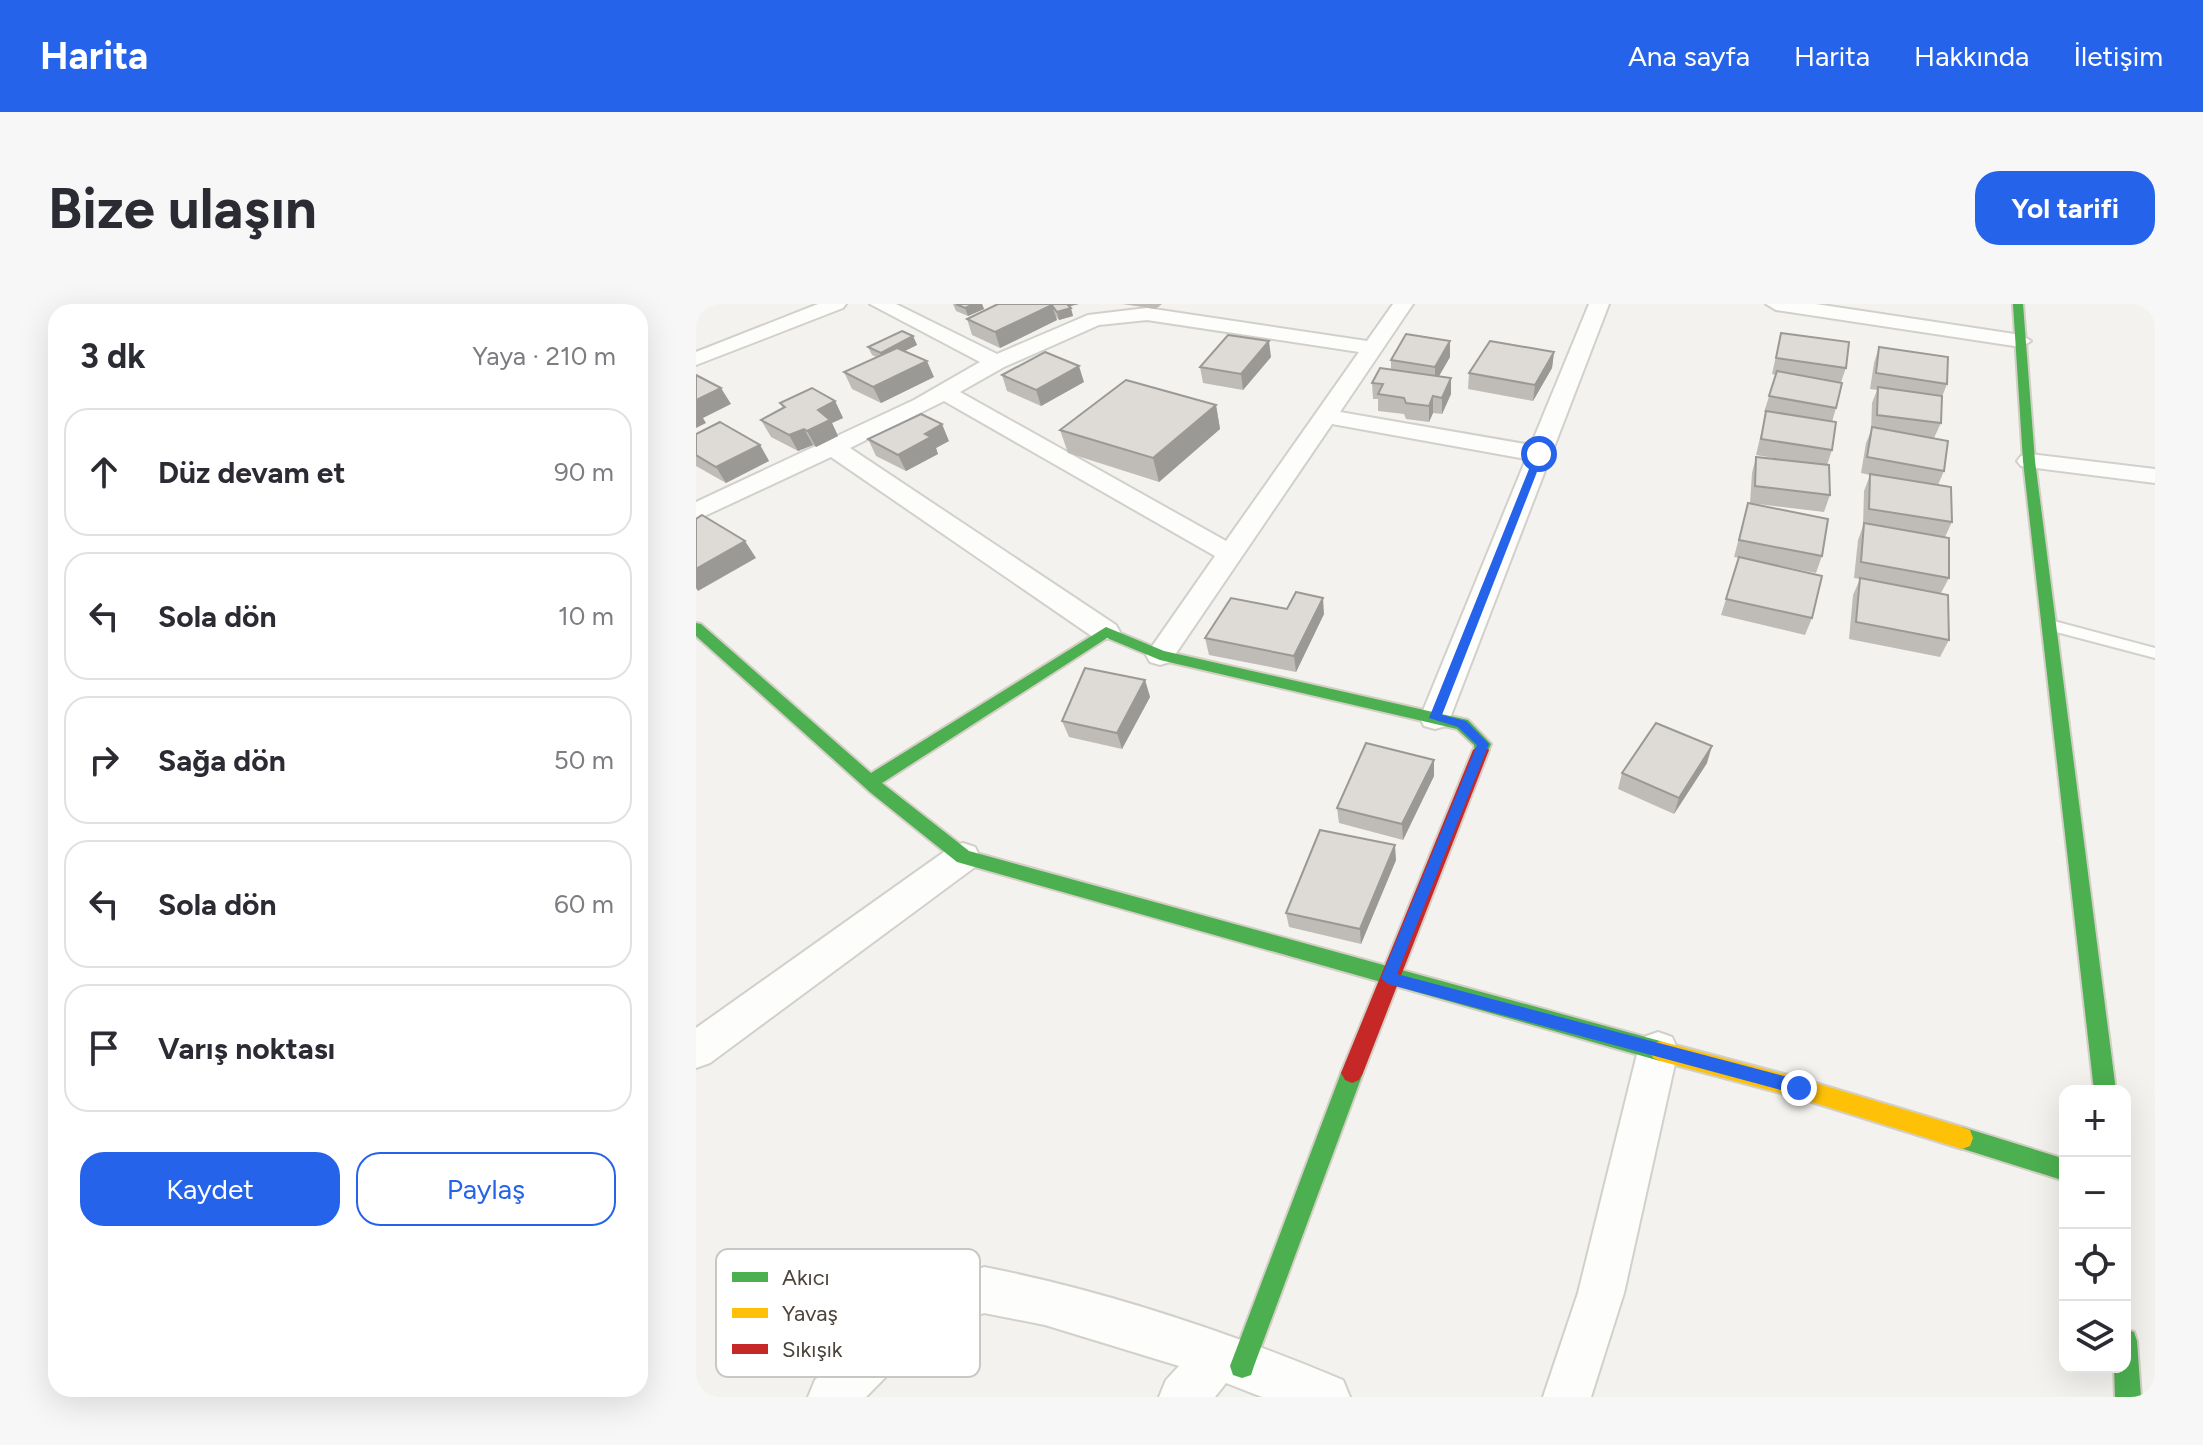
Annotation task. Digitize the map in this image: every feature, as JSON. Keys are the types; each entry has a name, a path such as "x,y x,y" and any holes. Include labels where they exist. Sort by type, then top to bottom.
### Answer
{"street":[{"path":"696,359 836,304"},
{"path":"880,304 996,362"},
{"path":"1160,655 1403,304"},
{"path":"1435,718 1599,304"},
{"path":"1776,304 2021,341"},
{"path":"2018,304 2029,461 2104,1085"},
{"path":"696,512 944,392 996,362 1095,319 1119,314 1196,319 1373,348"},
{"path":"944,392 1230,554"},
{"path":"1326,416 1539,454"},
{"path":"832,447 1106,632 1160,655 1462,724 1483,744 1230,1362 1183,1397"},
{"path":"2029,461 2155,476"},
{"path":"696,628 870,782 963,857 1388,978 1799,1088 2059,1168"},
{"path":"870,782 1106,632"},
{"path":"696,1050 963,857"},
{"path":"1567,1397 1601,1293 1658,1050"},
{"path":"980,1292 1045,1302 1230,1362 1326,1397"},
{"path":"2127,1373 2128,1397"},
{"path":"832,1397 852,1377"}],"lane":[{"path":"2050,625 2155,653"}],"building":[{"path":"998,304 1052,305 995,332 967,319"},
{"path":"1051,304 1067,304 1071,308 1057,312"},
{"path":"902,331 913,336 881,353 868,347"},
{"path":"1781,333 1849,342 1846,368 1776,358"},
{"path":"1406,334 1450,341 1435,367 1391,360"},
{"path":"1228,335 1269,341 1241,374 1200,367"},
{"path":"1490,341 1554,352 1535,385 1469,373"},
{"path":"1879,347 1948,357 1947,384 1876,373"},
{"path":"897,348 927,361 873,387 844,372"},
{"path":"1045,352 1079,366 1036,390 1002,375"},
{"path":"1380,368 1451,378 1442,398 1433,396 1429,406 1406,403 1404,398 1378,394 1383,384 1372,383"},
{"path":"1777,371 1842,383 1836,408 1769,396"},
{"path":"696,375 721,388 696,400"},
{"path":"1126,380 1216,405 1153,458 1060,430"},
{"path":"1878,387 1942,396 1941,423 1877,415"},
{"path":"812,388 835,401 818,410 830,420 807,431 804,429 789,435 761,420 785,407 780,403"},
{"path":"1766,411 1836,422 1832,450 1761,439"},
{"path":"921,414 942,424 925,434 931,437 898,455 868,439"},
{"path":"720,422 760,445 716,467 696,455 696,434"},
{"path":"1872,427 1948,441 1944,471 1867,457"},
{"path":"1756,457 1829,465 1830,495 1755,486"},
{"path":"1870,474 1951,487 1952,522 1869,509"},
{"path":"1748,503 1828,519 1822,556 1739,540"},
{"path":"702,515 745,541 696,569 696,519"},
{"path":"1864,523 1949,538 1949,578 1861,562"},
{"path":"1739,557 1822,576 1812,618 1726,599"},
{"path":"1860,578 1948,595 1949,640 1856,622"},
{"path":"1296,592 1323,598 1294,656 1205,638 1231,598 1287,609"},
{"path":"1085,668 1145,680 1117,733 1062,721"},
{"path":"1656,723 1712,746 1679,798 1622,773"},
{"path":"1366,743 1434,760 1402,824 1337,808"},
{"path":"1320,830 1395,845 1360,929 1286,913"}],"traffic: fast":[{"path":"2018,304 2029,461 2104,1085"},
{"path":"696,628 877,788 963,857 1660,1051"},
{"path":"870,782 1106,632 1160,655 1462,724 1483,744 1481,750"},
{"path":"1242,1366 1352,1073"},
{"path":"1962,1138 2059,1168"},
{"path":"2127,1373 2128,1397"}],"traffic: slow":[{"path":"1660,1051 1799,1088 1962,1138"}],"traffic: jam":[{"path":"1352,1073 1481,750"}],"route":[{"path":"1539,454 1435,718 1462,724 1483,744 1388,978 1799,1088"}]}
